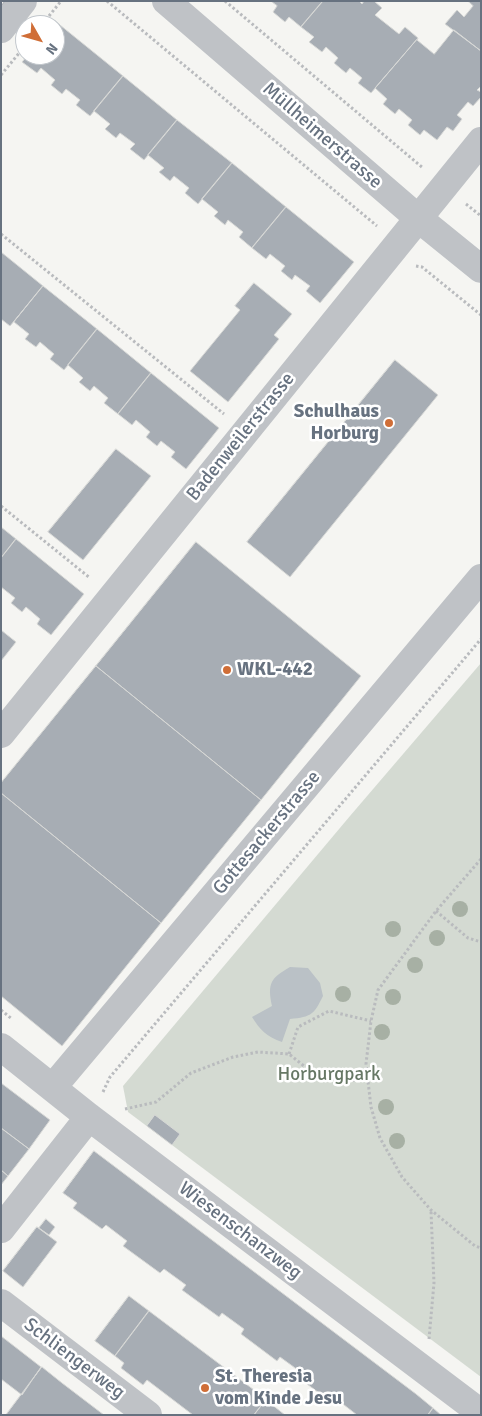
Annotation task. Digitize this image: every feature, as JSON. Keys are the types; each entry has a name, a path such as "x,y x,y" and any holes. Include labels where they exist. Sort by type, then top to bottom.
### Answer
{"street":[{"path":"1,28 23,1"},
{"name":"Müllheimerstrasse","path":"166,1 418,218 481,269"},
{"name":"Badenweilerstrasse","path":"1,734 481,141"},
{"name":"Gottesackerstrasse","path":"53,1087 481,578"},
{"name":"Wiesenschanzweg","path":"1,1047 89,1117 481,1413"},
{"path":"1,1229 89,1117"},
{"name":"Schliengerweg","path":"1,1303 148,1415"}],"path":[{"path":"50,15 61,1"},
{"path":"107,1 377,226 394,248 414,265 422,267 481,316"},
{"path":"224,1 481,216"},
{"path":"1,75 15,58"},
{"path":"1,234 245,432"},
{"path":"1,506 112,596"},
{"path":"89,1117 110,1077 481,639"},
{"path":"481,859 436,911 378,990 371,1021 366,1064 371,1108 380,1138 402,1177 431,1210 475,1246 481,1248"},
{"path":"436,911 468,938 481,942"},
{"path":"289,1054 298,1026 329,1011 371,1021"},
{"path":"89,1117 156,1102 191,1073 233,1057 258,1052 289,1054 309,1070 344,1081 367,1079"},
{"path":"427,1371 434,1282 431,1210"}],"green space":[{"name":"Horburgpark","path":"481,663 481,1377 128,1112 123,1086"}],"shaded area":[{"path":"290,967 308,968 320,983 323,996 311,1014 290,1019 282,1042 264,1032 252,1017 272,1006 270,986 278,974"}],"building":[{"path":"271,1 323,1 301,27 289,17 285,22 273,12 277,6"},
{"path":"323,1 359,1 362,4 364,1 374,1 382,8 375,15 399,34 405,27 418,38 371,93 358,83 362,78 350,68 346,73 334,63 338,58 326,47 322,52 309,42 314,37 301,27"},
{"path":"468,1 481,1 481,51 445,24 457,10 464,17 473,6"},
{"path":"65,29 123,76 90,116 76,105 80,100 66,89 62,94 51,85 55,80 41,68 37,73 26,65 65,65"},
{"path":"454,30 481,51 481,86 477,90 481,92 481,97 473,106 468,102 457,115 462,119 453,131 447,127 437,140 424,130 420,135 408,125 412,120 399,109 395,114 383,104 387,99 375,88 418,38 417,40 434,54"},
{"path":"123,76 177,120 144,160 130,149 135,144 120,133 116,138 105,129 110,124 94,111"},
{"path":"177,120 232,163 198,204 185,193 189,188 174,176 170,181 159,172 164,168 148,155"},
{"path":"232,163 286,207 252,248 239,237 243,232 228,220 225,225 214,216 218,212 202,199"},
{"path":"286,207 354,262 320,303 306,291 310,286 295,275 292,280 281,271 285,266 270,254 266,259 252,248"},
{"path":"1,252 43,286 10,326 1,319"},
{"path":"254,283 292,314 274,335 279,339 228,402 190,371 240,310 235,306"},
{"path":"43,286 97,329 64,370 50,359 54,354 40,342 36,347 25,339 29,334 14,322"},
{"path":"97,329 151,373 118,414 104,403 108,398 94,386 90,391 79,382 83,378 68,365"},
{"path":"395,360 438,395 290,577 247,542"},
{"path":"151,373 219,428 186,469 171,457 175,452 161,441 157,446 146,437 150,432 136,420 132,425 118,414"},
{"path":"116,449 151,476 83,560 48,532"},
{"path":"1,527 16,539 1,558"},
{"path":"16,539 84,594 51,635 37,624 40,619 26,607 22,612 11,603 15,598 1,587 1,558"},
{"name":"WKL-442","path":"196,542 361,676 261,800 96,666"},
{"path":"1,630 16,642 1,661"},
{"path":"96,666 261,800 161,923 1,793 1,783"},
{"path":"1,793 161,923 62,1046 1,996"},
{"path":"1,1083 50,1120 29,1149 1,1128"},
{"path":"155,1115 180,1134 172,1145 147,1126"},
{"path":"1,1128 29,1149 8,1176 1,1170"},
{"path":"94,1151 416,1394 433,1408 428,1415 357,1415 339,1401 335,1405 299,1378 302,1373 280,1357 277,1361 241,1334 244,1329 222,1313 219,1317 182,1290 186,1285 164,1269 160,1273 123,1246 127,1241 106,1225 102,1229 73,1208 77,1203 63,1193"},
{"path":"1,1170 8,1176 1,1185"},
{"path":"46,1219 55,1227 49,1235 39,1228"},
{"path":"37,1227 57,1242 23,1287 3,1271"},
{"path":"129,1296 149,1311 115,1356 95,1341"},
{"path":"149,1311 266,1399 254,1415 193,1415 147,1380 143,1385 121,1368 124,1363 115,1356"},
{"path":"1,1336 41,1367 22,1395 1,1379"},
{"path":"42,1367 62,1383 104,1415 6,1415"},
{"path":"266,1400 285,1415 254,1415"},
{"path":"433,1408 441,1415 428,1415"}],"tram line":[{"path":"1,6 5,1"}],"place":[{"name":"Schulhaus Horburg","path":"389,423"},
{"name":"WKL-442","path":"227,670"},
{"name":"St. Theresia vom Kinde Jesu","path":"205,1388"}]}
